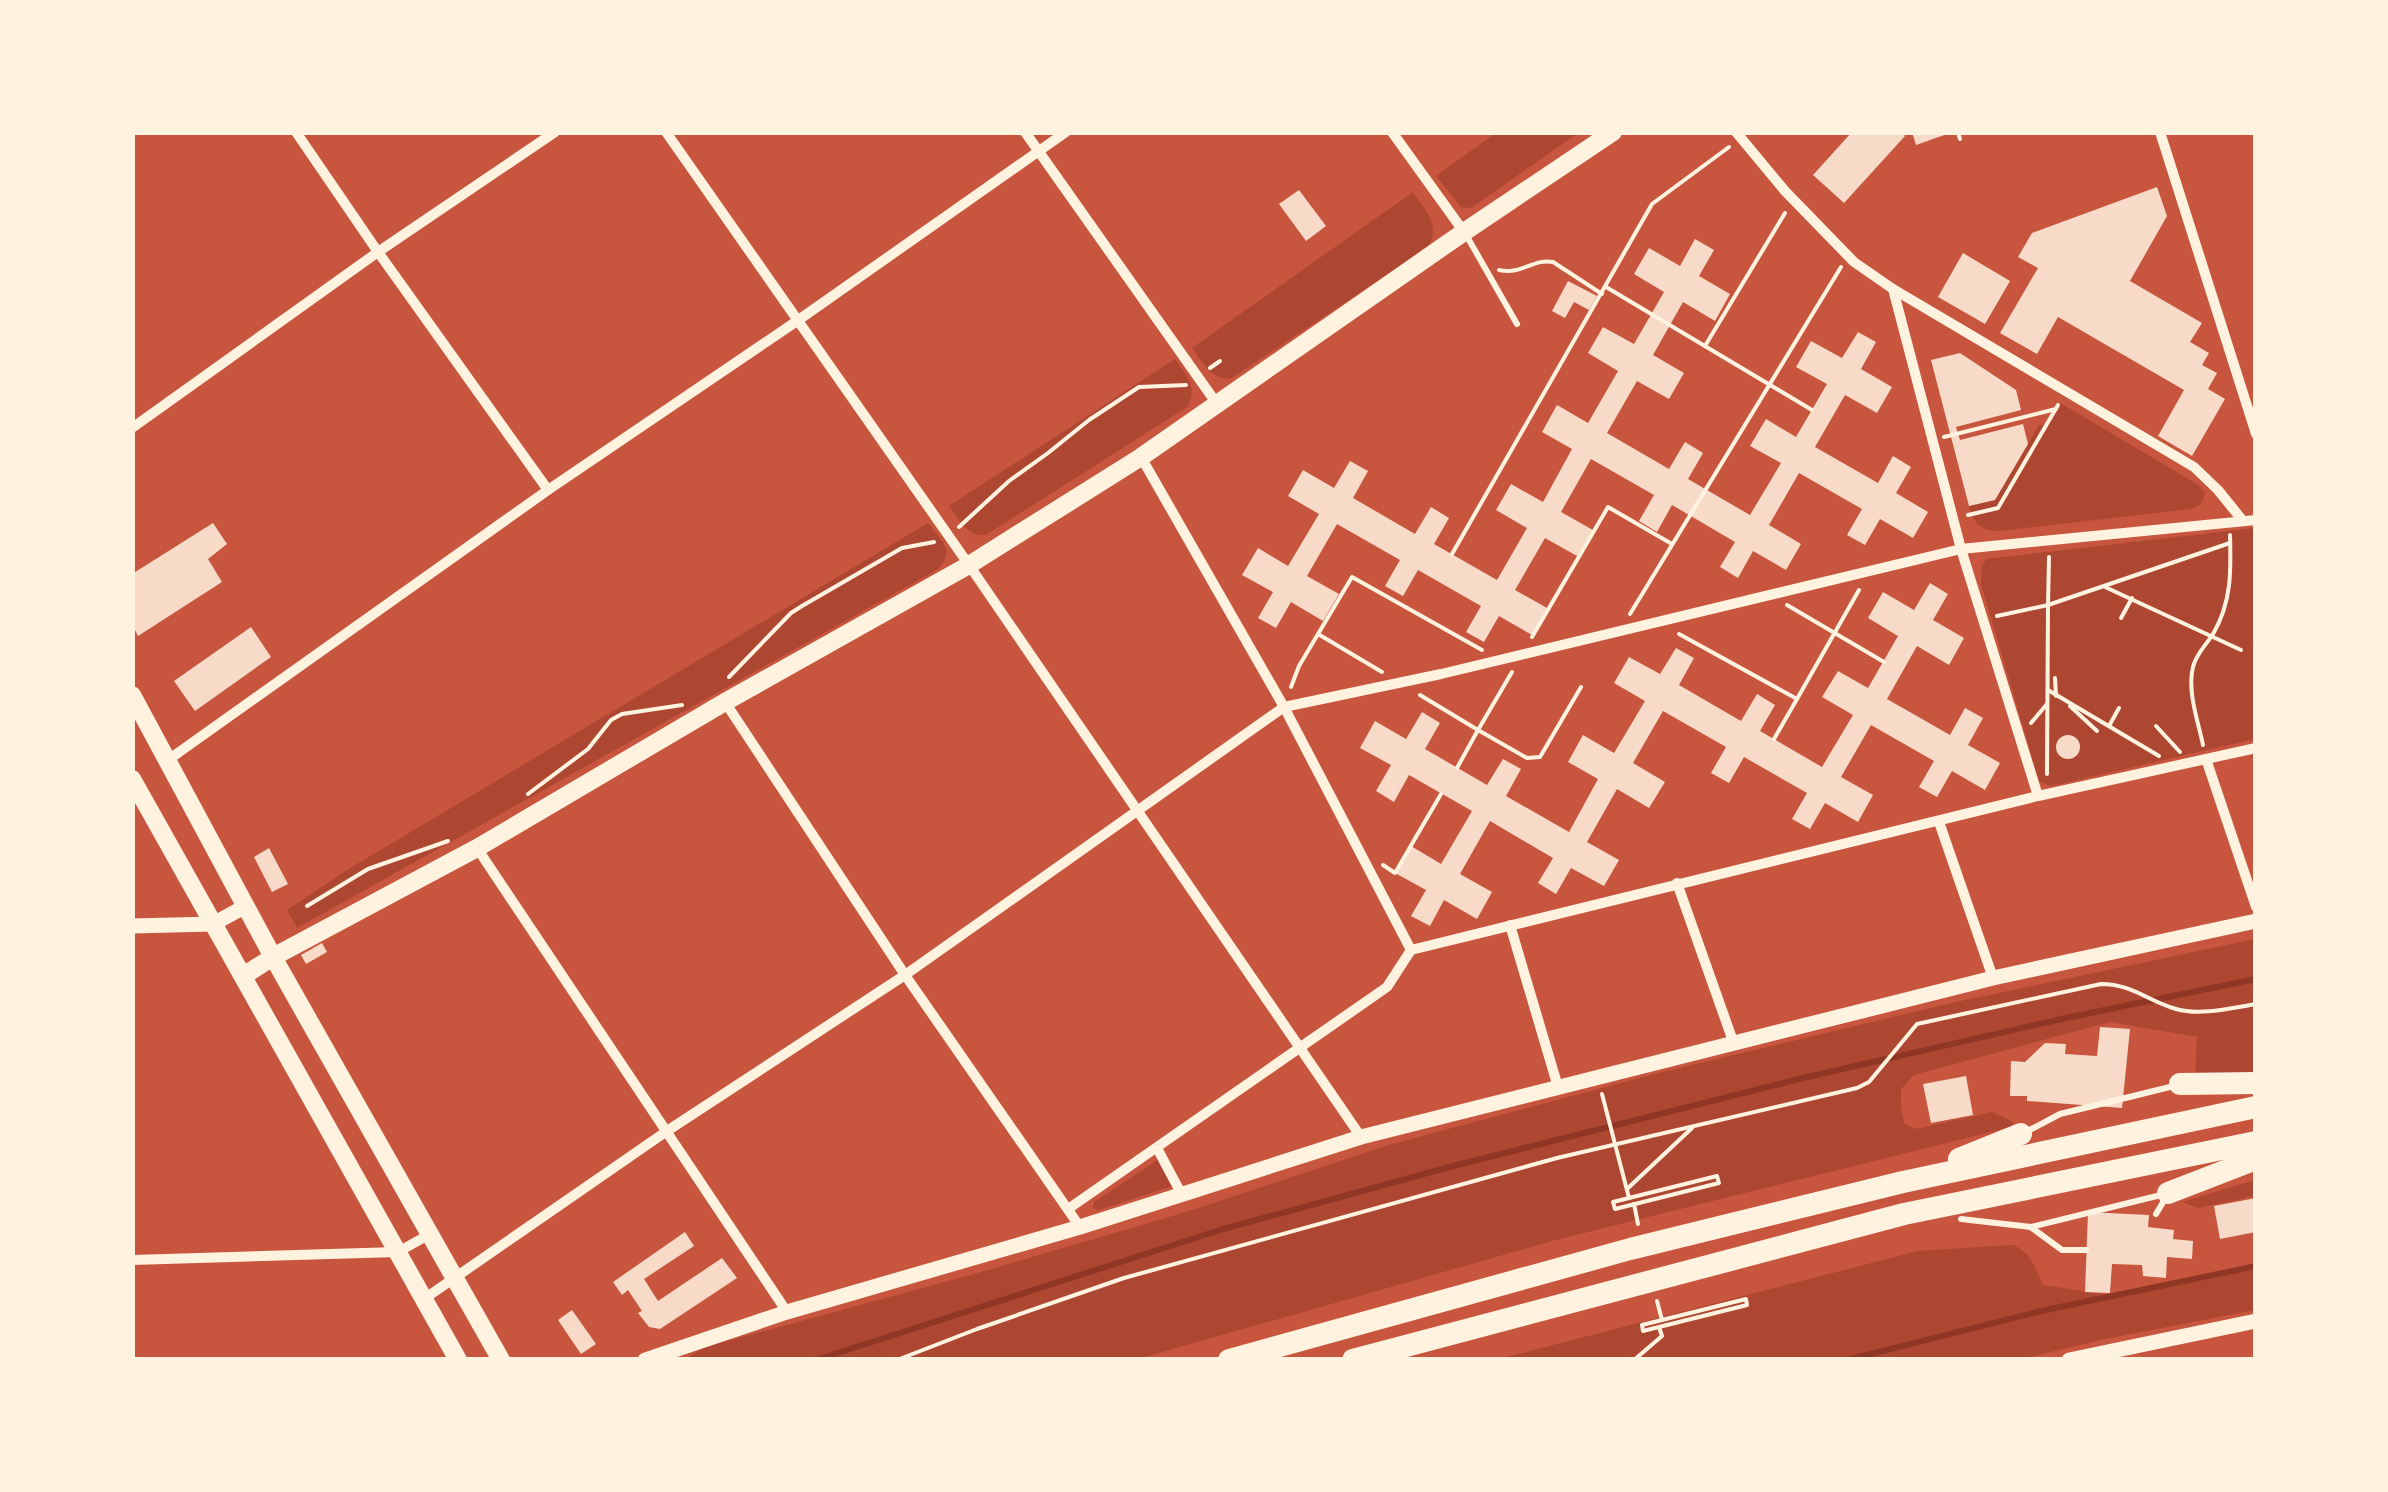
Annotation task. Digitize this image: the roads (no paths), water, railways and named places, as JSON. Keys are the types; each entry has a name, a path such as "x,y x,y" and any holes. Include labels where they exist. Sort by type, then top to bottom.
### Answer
{"highway":[{"path":"2180,1084 2256,1083"},
{"path":"1228,1360 1630,1249 1903,1182 2256,1107"},
{"path":"1903,1182 2021,1134"},
{"path":"1352,1360 1904,1214 2256,1142"},
{"path":"2162,1204 2256,1159"},
{"path":"1670,1276 1961,1219"}],"main road":[{"path":"243,976 477,848 969,565 1140,457 1613,132"},
{"path":"132,696 273,957 501,1360"},
{"path":"132,779 458,1360"}],"street":[{"path":"296,132 548,490"},
{"path":"132,428 554,132"},
{"path":"666,132 1361,1137"},
{"path":"1024,132 1217,404"},
{"path":"168,760 548,490 1066,132"},
{"path":"1392,132 1464,232"},
{"path":"2160,132 2256,434"},
{"path":"1739,136 1793,200 1848,256 1893,288 2194,467 2249,520"},
{"path":"1893,288 1961,549 2038,796"},
{"path":"1140,457 1284,707 1411,950"},
{"path":"424,1299 668,1131 905,976 1284,707 1500,660 1961,549 2249,520"},
{"path":"725,702 905,976 1080,1227"},
{"path":"1068,1209 1387,987 1411,950 2038,796 2256,748"},
{"path":"2206,759 2256,907"},
{"path":"1938,822 1994,978"},
{"path":"477,848 786,1312"},
{"path":"1677,883 1734,1044"},
{"path":"132,926 214,924 246,906"},
{"path":"645,1360 786,1312 1080,1227 1361,1137 1994,978 2256,921"},
{"path":"1510,925 1558,1088"},
{"path":"1158,1148 1182,1194"},
{"path":"132,1260 398,1252 430,1234"},
{"path":"2069,1360 2112,1355 2256,1320"}],"lane":[{"path":"1464,232 1517,324"},
{"path":"2021,1134 2060,1114 2180,1084"},
{"path":"1961,1219 2031,1228 2162,1204"},
{"path":"2031,1228 2062,1250 2086,1250"}],"waterway":[{"path":"816,1360 1220,1230 1453,1166 1807,1077 2256,979"},
{"path":"1847,1360 2041,1311 2256,1266"}]}
